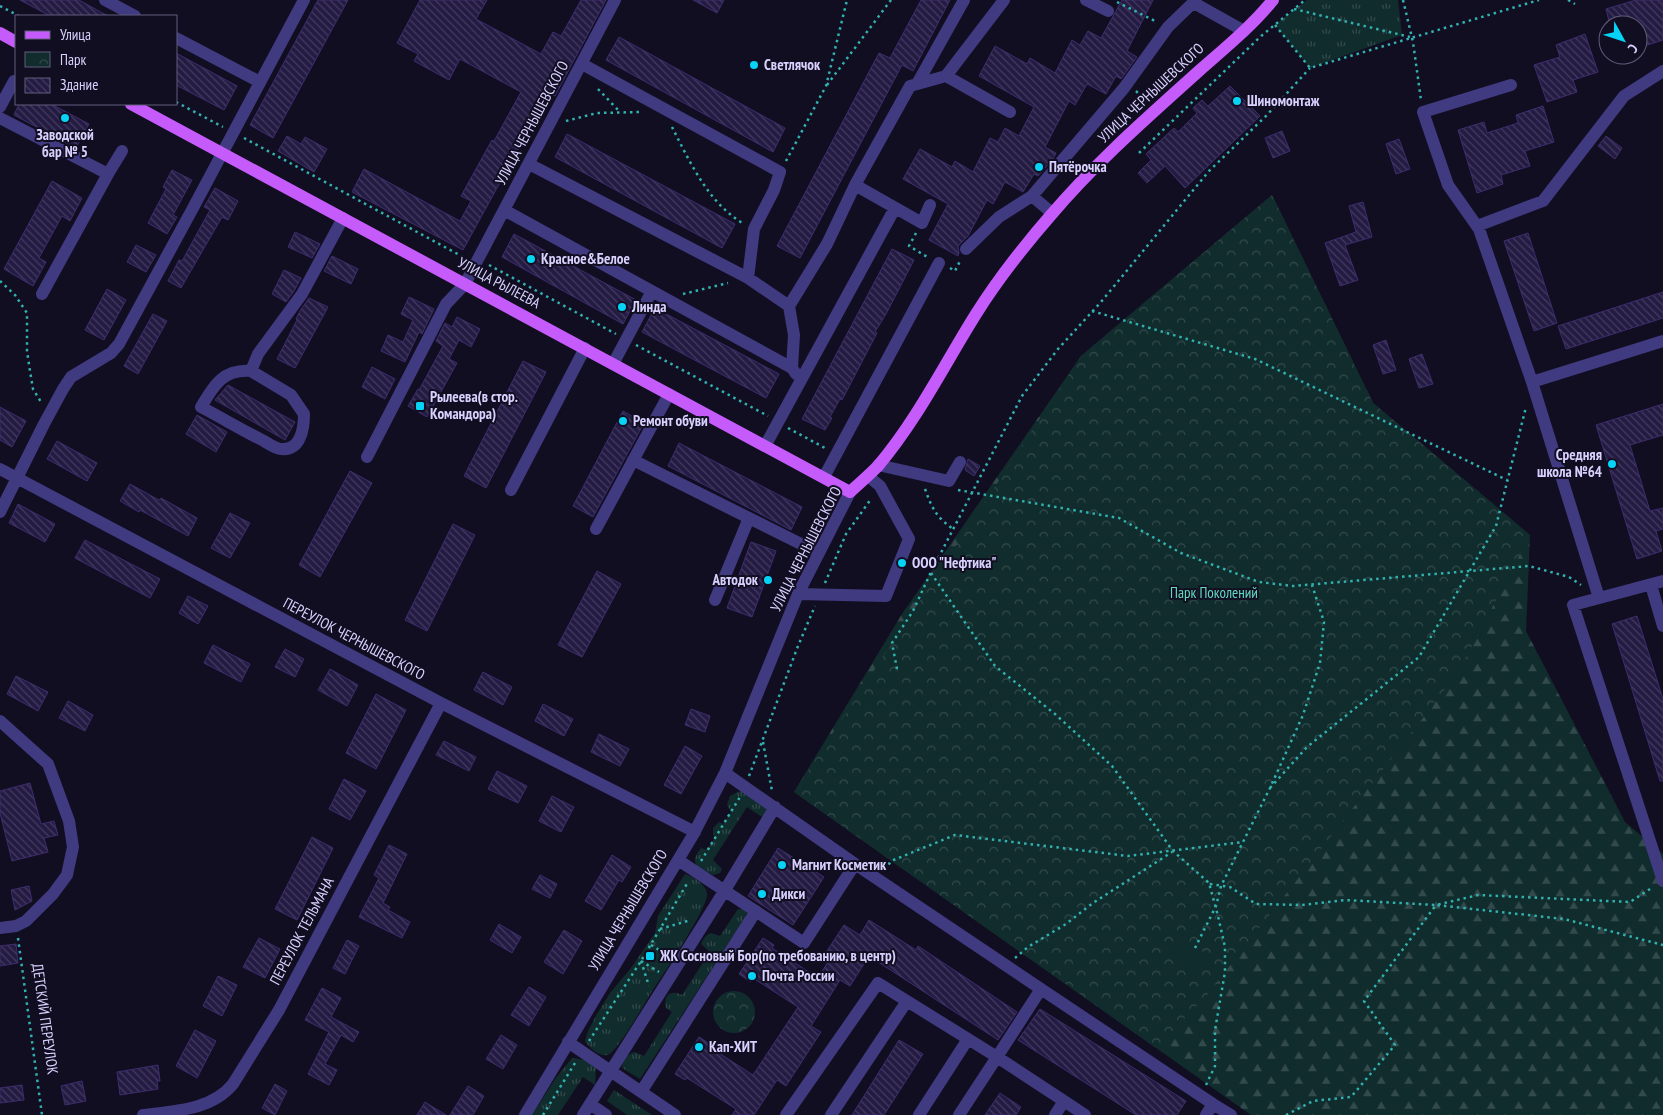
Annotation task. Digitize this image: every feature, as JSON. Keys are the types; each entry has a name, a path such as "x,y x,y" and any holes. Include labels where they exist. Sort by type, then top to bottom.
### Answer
{"main road":[{"name":"УЛИЦА ЧЕРНЫШЕВСКОГО","path":"850,492 878,465 898,439 926,397 977,312 1015,258 1052,213 1090,172 1155,111 1244,31 1269,5 1279,0"},
{"path":"0,33 15,41"},
{"name":"УЛИЦА РЫЛЕЕВА","path":"133,105 850,492"}],"street":[{"path":"104,0 133,15"},
{"path":"0,512 71,377 111,353 119,344 304,0"},
{"name":"УЛИЦА ЧЕРНЫШЕВСКОГО","path":"367,457 446,304 465,284 616,0"},
{"path":"917,84 964,0"},
{"path":"792,368 794,335 790,306 827,244 855,186 910,86 946,76 1004,0"},
{"path":"1086,0 1111,6"},
{"path":"966,249 998,217 1032,196 1124,88 1168,27 1195,1 1244,31"},
{"path":"178,39 260,82"},
{"path":"582,64 780,172 774,190 754,229 748,278"},
{"path":"1477,226 1543,201 1624,96 1663,71"},
{"path":"946,76 1010,112"},
{"path":"0,107 14,81"},
{"path":"1511,85 1423,112 1448,184 1477,226 1532,382 1599,598"},
{"path":"0,118 108,174"},
{"path":"42,294 122,151"},
{"path":"529,164 748,278 790,306"},
{"path":"855,186 922,223 930,205"},
{"path":"1032,196 1052,213"},
{"path":"765,446 895,208"},
{"path":"504,210 792,368 801,380"},
{"path":"251,371 258,354 302,294 343,218"},
{"path":"824,477 939,263"},
{"path":"613,364 652,291"},
{"path":"1532,382 1663,341"},
{"path":"511,490 585,348"},
{"path":"240,370 251,371 290,395 304,414 301,436 289,448 280,449 201,406 220,379 240,370"},
{"path":"596,529 669,394"},
{"path":"633,460 819,553"},
{"path":"878,465 948,481 960,462"},
{"name":"ПЕРЕУЛОК ЧЕРНЫШЕВСКОГО","path":"0,469 441,703 695,832"},
{"path":"798,594 886,596 909,539 880,486 868,476"},
{"name":"УЛИЦА ЧЕРНЫШЕВСКОГО","path":"525,1115 695,832 725,774 798,594 850,492"},
{"path":"715,600 750,518"},
{"path":"1663,626 1657,583 1573,605 1663,881"},
{"name":"ПЕРЕУЛОК ТЕЛЬМАНА","path":"143,1115 191,1113 227,1092 274,1018 441,703"},
{"path":"0,721 48,764 69,821 73,847 67,875 53,894 26,921 16,926 0,928"},
{"path":"725,774 855,864 1231,1115"},
{"path":"606,1115 586,1110 725,890 775,807"},
{"path":"678,860 804,943 855,864"},
{"path":"641,1092 756,911"},
{"path":"786,1115 878,983 997,1057 1085,1115"},
{"path":"960,1115 1041,989"},
{"path":"831,1115 907,1001"},
{"path":"919,1115 968,1039"},
{"path":"568,1042 675,1115"},
{"path":"1055,1115 1064,1101"},
{"path":"1206,1115 1213,1104"}],"path":[{"path":"826,86 847,0"},
{"path":"780,172 826,86 892,0"},
{"path":"1139,153 1275,25 1305,0"},
{"path":"1403,0 1412,37 1423,112"},
{"path":"897,669 892,642 913,611 931,572 1022,396 1058,349 1209,171 1266,116 1310,68 1539,0"},
{"path":"1568,0 1575,4"},
{"path":"0,6 16,15"},
{"path":"1111,6 1168,27"},
{"path":"1294,9 1412,37"},
{"path":"1275,25 1310,68"},
{"path":"593,83 621,112"},
{"path":"178,103 442,247 469,260 484,262 836,454"},
{"path":"569,113 565,122 597,113 645,112"},
{"path":"1165,122 1169,126"},
{"path":"670,123 698,178 730,216 754,229"},
{"path":"922,223 908,246 955,271 966,249"},
{"path":"664,298 748,278"},
{"path":"0,281 15,295 26,313 27,351 33,389 50,414"},
{"path":"1092,311 1255,359 1507,480"},
{"path":"1270,788 1307,746 1419,657 1496,526 1532,382"},
{"path":"923,484 933,511 942,522 953,529"},
{"path":"956,489 1119,518 1181,553 1259,582 1293,586 1312,585 1528,566 1569,577 1599,598"},
{"path":"931,572 995,666 1055,714 1112,766 1173,851 1209,883 1230,887 1256,904 1302,906 1345,900 1436,905 1564,918 1663,946"},
{"path":"1195,948 1216,906 1222,886 1303,715 1320,663 1324,622 1312,585"},
{"path":"763,741 775,807"},
{"path":"878,879 891,861 955,836 1128,856 1243,842"},
{"path":"1007,966 1021,952 1066,924 1093,903 1173,851"},
{"path":"1286,1115 1313,1102 1351,1097 1395,1045 1364,1001 1436,905 1478,895 1630,902 1663,881"},
{"path":"1200,1096 1215,1066 1215,1030 1226,972 1225,947 1209,883"},
{"path":"660,929 709,914"},
{"name":"ДЕТСКИЙ ПЕРЕУЛОК","path":"16,926 42,1115"},
{"path":"651,945 679,962"},
{"path":"654,1002 641,961 669,978"}],"green space":[{"path":"1307,0 1398,0 1402,35 1310,68 1275,25"},
{"name":"Парк Поколений","path":"1272,195 1373,403 1530,535 1526,631 1625,822 1663,854 1663,1115 1251,1115 794,792 902,614 1081,356"},
{"name":"Парк Поколений","path":"1272,195 1373,403 1530,535 1458,673 1208,994 1156,1048 794,792 1081,356"},
{"path":"740,791 770,808 762,817 747,807 713,860 722,869 720,873 713,875 696,865 695,858 701,848 707,850 715,837 713,835 713,828 719,822 723,824 731,812 727,805 730,796"},
{"path":"685,874 698,881 706,889 706,900 701,912 637,1017 617,1046 607,1055 598,1053 585,1041 588,1031 610,993 631,968 655,933 658,916"},
{"path":"738,909 743,909 747,913 743,921 640,1079 622,1068 624,1060 630,1054 635,1052 644,1056 672,1012 666,1008 667,997 671,993 682,995 710,952 701,944 704,939 711,933 720,936"},
{"path":"1179,941 1210,955 1202,971 1172,956"},
{"path":"734,991 749,997 755,1012 749,1027 734,1033 719,1027 713,1012 719,997"},
{"path":"572,1058 585,1060 596,1067 595,1085 583,1077 558,1115 532,1115 555,1079"},
{"path":"614,1090 652,1115 627,1115 607,1101"}],"building":[{"path":"20,0 79,0 106,15 48,15"},
{"path":"318,0 348,0 273,138 250,125"},
{"path":"420,0 487,0 476,19 541,54 553,32 561,36 581,0 606,0 555,96 549,93 463,250 352,192 364,169 460,221 471,201 461,196 521,92 460,59 449,80 414,61 418,54 397,43"},
{"path":"693,0 724,0 717,13"},
{"path":"921,0 950,0 913,71 902,65 800,258 777,246 879,53 890,58"},
{"path":"1122,0 1153,0 1127,51 1137,57 1121,79 1116,76 1106,94 1087,84 1075,105 1069,101 1045,147 1056,153 1053,159 1038,176 1034,174 1023,192 1005,182 993,204 987,200 968,236 958,246 958,256 929,240 948,204 903,179 920,149 952,167 955,161 973,172 990,138 998,142 1005,128 1019,136 1034,107 979,76 995,46 1027,64 1030,58 1055,73 1072,40 1080,45 1088,31 1101,38"},
{"path":"1636,0 1663,0 1663,40 1648,45 1648,15 1608,15 1606,9"},
{"path":"1585,34 1598,72 1573,80 1577,92 1547,102 1534,65 1560,57 1556,45"},
{"path":"619,37 785,128 773,152 606,60"},
{"path":"178,54 237,86 224,110 178,86"},
{"path":"1230,86 1260,116 1185,188 1165,166 1147,183 1138,173 1151,160 1146,154 1174,128 1178,132 1197,113 1193,108 1202,100 1208,106"},
{"path":"19,105 53,105 89,124 76,148 14,115"},
{"path":"1543,106 1554,142 1525,151 1530,166 1501,175 1503,184 1477,193 1458,130 1484,122 1487,133 1518,123 1516,115"},
{"path":"1282,131 1290,151 1273,158 1265,138"},
{"path":"567,134 735,224 722,248 555,157"},
{"path":"287,136 301,144 305,137 327,149 314,172 278,151"},
{"path":"1606,136 1622,148 1615,159 1598,146"},
{"path":"1399,139 1410,169 1396,174 1386,144"},
{"path":"172,170 192,180 173,215 177,217 167,234 148,223 166,189 163,187"},
{"path":"52,181 82,198 70,221 62,216 39,258 46,262 33,286 4,269"},
{"path":"215,188 238,201 228,220 222,217 181,288 168,281 179,260 182,261 210,210 204,207"},
{"path":"1363,202 1372,237 1345,245 1358,280 1340,286 1325,243 1356,232 1349,206"},
{"path":"295,232 320,244 312,258 288,247"},
{"path":"1528,233 1557,323 1534,331 1504,241"},
{"path":"514,234 636,300 623,324 502,257"},
{"path":"136,245 156,255 146,272 127,262"},
{"path":"892,249 914,260 875,332 877,333 842,400 840,399 830,417 832,418 825,430 802,419"},
{"path":"332,256 358,269 351,284 324,271"},
{"path":"284,270 301,278 286,302 272,294"},
{"path":"107,289 126,300 104,340 85,330"},
{"path":"1663,292 1663,318 1566,349 1558,326"},
{"path":"409,297 434,309 422,334 419,332 405,362 381,351 388,335 403,342 413,320 401,314"},
{"path":"309,298 328,307 295,368 277,359 300,311"},
{"path":"655,308 779,374 766,398 642,332"},
{"path":"153,314 167,321 138,374 124,366"},
{"path":"457,317 480,329 471,347 459,340 449,359 457,363 427,417 408,406 443,346 436,341 445,323 452,327"},
{"path":"1386,340 1396,370 1383,374 1373,345"},
{"path":"1422,354 1433,384 1419,388 1409,359"},
{"path":"523,361 546,372 486,488 464,476"},
{"path":"372,367 395,379 385,399 362,387"},
{"path":"228,385 295,422 285,440 215,400"},
{"path":"1663,404 1663,435 1630,445 1650,511 1663,508 1663,529 1656,531 1662,551 1637,559 1596,425"},
{"path":"0,407 26,421 12,447 0,440"},
{"path":"623,411 644,423 593,517 573,506"},
{"path":"197,415 227,432 216,452 186,434"},
{"path":"57,441 97,463 87,481 47,459"},
{"path":"679,443 802,507 791,530 668,466"},
{"path":"968,459 980,466 974,476 965,470"},
{"path":"350,471 372,483 320,577 299,565"},
{"path":"130,484 159,500 161,498 197,518 188,536 120,501"},
{"path":"18,504 55,524 45,542 9,523"},
{"path":"230,513 250,523 230,558 211,548"},
{"path":"453,524 475,535 427,631 405,620"},
{"path":"85,540 160,579 150,598 75,558"},
{"path":"751,542 776,551 752,617 727,608"},
{"path":"597,571 621,584 582,657 558,645"},
{"path":"188,596 208,606 198,624 179,613"},
{"path":"1637,616 1663,699 1663,781 1660,781 1612,624"},
{"path":"213,645 250,664 241,682 204,663"},
{"path":"285,649 304,659 295,677 275,667"},
{"path":"330,669 358,685 347,706 318,690"},
{"path":"483,672 512,687 503,705 474,690"},
{"path":"16,676 48,692 38,711 7,694"},
{"path":"376,694 406,710 376,769 346,753"},
{"path":"68,701 93,715 85,731 59,718"},
{"path":"543,704 573,719 564,736 535,721"},
{"path":"691,709 710,716 705,732 685,725"},
{"path":"599,734 629,749 620,766 591,752"},
{"path":"444,741 476,757 469,771 436,755"},
{"path":"685,746 702,756 681,794 664,785"},
{"path":"497,771 527,786 518,803 488,789"},
{"path":"344,779 366,791 350,820 329,809"},
{"path":"30,783 41,824 54,821 58,835 44,838 48,852 12,861 0,813 0,791"},
{"path":"552,796 574,807 561,832 539,821"},
{"path":"312,837 333,848 297,920 275,909"},
{"path":"389,845 407,854 383,903 390,907 388,910 410,922 402,938 359,917 379,878 374,875"},
{"path":"778,848 824,877 793,925 748,896"},
{"path":"612,855 631,867 622,882 619,880 601,910 585,901"},
{"path":"540,875 557,884 550,898 532,889"},
{"path":"29,886 32,901 15,910 11,890"},
{"path":"869,920 916,950 918,946 1017,1012 998,1040 869,956 850,986 840,980 811,1026 821,1032 786,1086 777,1080 754,1115 732,1115 736,1109 687,1078 685,1080 675,1074 699,1037 710,1044 708,1046 753,1075 798,1007 753,978 751,982 739,974 763,938 774,945 772,948 818,978 831,957 825,954 844,925 860,935"},
{"path":"499,924 521,937 512,953 490,940"},
{"path":"564,930 582,941 563,974 544,962"},
{"path":"259,938 280,949 265,978 243,967"},
{"path":"347,940 359,946 345,974 333,968"},
{"path":"16,944 18,963 0,966 0,946"},
{"path":"218,976 237,985 222,1016 203,1006"},
{"path":"529,987 546,997 529,1026 511,1015"},
{"path":"322,988 341,998 331,1017 359,1032 353,1042 341,1035 325,1064 337,1070 329,1085 308,1074 329,1032 305,1020"},
{"path":"1040,1009 1186,1101 1177,1115 1136,1115 1018,1040"},
{"path":"195,1030 216,1041 197,1078 176,1066"},
{"path":"501,1035 517,1045 503,1069 486,1059"},
{"path":"899,1040 923,1054 884,1115 852,1115"},
{"path":"158,1065 160,1081 157,1081 158,1089 120,1095 117,1072"},
{"path":"82,1081 86,1101 65,1105 61,1086"},
{"path":"275,1084 287,1091 275,1115 262,1108"},
{"path":"22,1085 24,1100 0,1103 0,1088"},
{"path":"468,1086 484,1096 473,1115 450,1115"},
{"path":"1000,1093 1021,1107 1016,1115 985,1115"},
{"path":"425,1102 446,1115 417,1115"}],"place":[{"name":"Светлячок","path":"754,65"},
{"name":"Шиномонтаж","path":"1237,101"},
{"name":"Заводской бар № 5","path":"65,118"},
{"name":"Пятёрочка","path":"1039,167"},
{"name":"Красное&Белое","path":"531,259"},
{"name":"Линда","path":"622,307"},
{"name":"Рылеева(в стор. Командора)","path":"420,406"},
{"name":"Ремонт обуви","path":"623,421"},
{"name":"Средняя школа №64","path":"1612,464"},
{"name":"ООО \"Нефтика\"","path":"902,563"},
{"name":"Автодок","path":"768,580"},
{"name":"Магнит Косметик","path":"782,865"},
{"name":"Дикси","path":"762,894"},
{"name":"ЖК Сосновый Бор(по требованию, в центр)","path":"650,956"},
{"name":"Почта России","path":"752,976"},
{"name":"Кап-ХИТ","path":"699,1047"}]}
